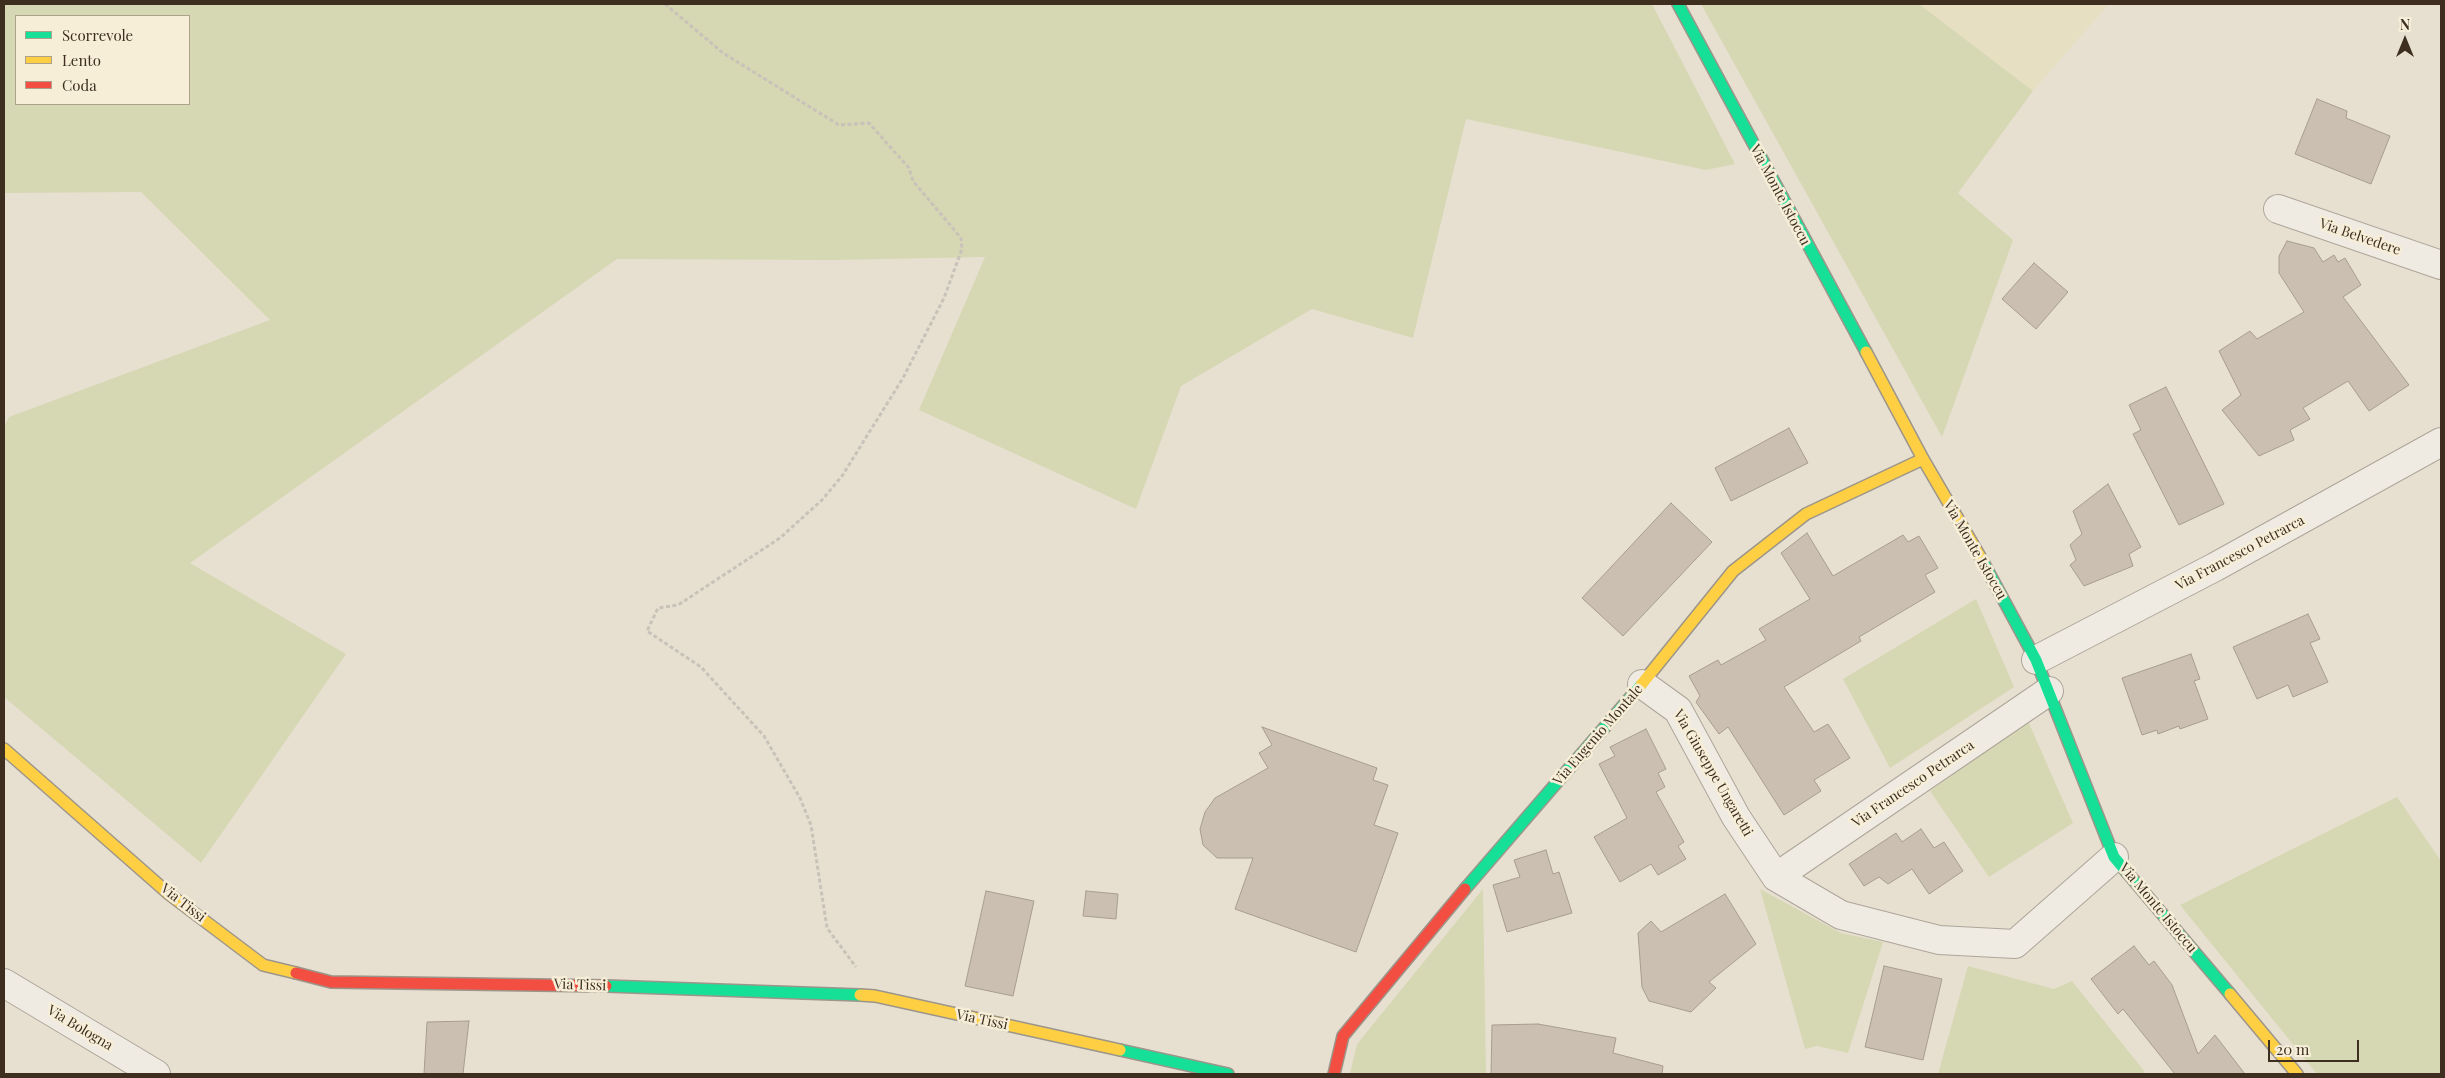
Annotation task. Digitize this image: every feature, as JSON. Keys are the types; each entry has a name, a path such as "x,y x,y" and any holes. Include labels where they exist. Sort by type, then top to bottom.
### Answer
{"street":[{"name":"Via Monte Istoccu","path":"1678,4 1924,459 1992,577 2036,660 2114,857 2297,1074"},
{"name":"Via Belvedere","path":"2278,209 2441,265"},
{"name":"Via Francesco Petrarca","path":"2036,660 2215,567 2441,442"},
{"name":"Via Eugenio Montale","path":"1334,1074 1342,1036 1470,883 1642,684 1733,571 1806,514 1924,459"},
{"name":"Via Giuseppe Ungaretti","path":"1642,684 1678,710 1736,817 1776,877 1841,914 1939,940 2015,944 2114,857"},
{"name":"Via Francesco Petrarca","path":"1776,877 2049,692"},
{"name":"Via Tissi","path":"4,748 169,894 263,964 331,982 550,984 875,996 1228,1074"},
{"name":"Via Bologna","path":"4,983 156,1074"}],"path":[{"path":"665,4 723,53 839,125 869,123 909,168 913,181 961,238 962,249 944,298 903,378 832,488 822,500 780,538 678,605 658,608 647,632 701,667 764,736 800,798 811,825 827,928 875,996"}],"shaded area":[{"path":"1919,4 2109,4 2033,91"}],"green space":[{"path":"4,4 1652,4 1735,164 1706,170 1466,119 1413,338 1312,309 1181,386 1136,509 919,410 985,257 834,260 617,259 190,563 346,654 201,863 4,697 4,427 9,417 270,320 141,192 4,193"},
{"path":"1701,4 1919,4 2033,91 1958,193 2013,240 1942,437"},
{"path":"1976,599 2014,687 1890,768 1843,679"},
{"path":"2028,721 2073,823 1989,877 1930,791"},
{"path":"2397,797 2441,861 2441,1074 2317,1074 2180,905"},
{"path":"1483,889 1486,1074 1350,1074 1357,1044"},
{"path":"1760,889 1841,933 1883,942 1848,1053 1817,1046 1805,1049"},
{"path":"1968,966 2054,989 2072,981 2145,1072 2143,1074 1938,1074"}],"building":[{"path":"2317,99 2347,111 2346,118 2390,136 2371,184 2295,154"},
{"path":"2287,241 2314,248 2323,262 2334,255 2338,262 2345,258 2361,285 2343,297 2409,385 2369,411 2348,381 2303,408 2310,419 2290,430 2294,440 2259,456 2222,410 2241,395 2219,351 2250,331 2257,339 2304,312 2279,273 2279,256"},
{"path":"2034,263 2068,292 2036,329 2002,299"},
{"path":"2166,387 2224,504 2179,525 2133,434 2141,430 2129,405"},
{"path":"1789,428 1808,463 1731,501 1715,468"},
{"path":"2108,484 2141,547 2129,554 2133,566 2084,586 2070,565 2076,560 2070,545 2082,534 2073,511"},
{"path":"1671,503 1712,542 1623,636 1582,598"},
{"path":"1807,533 1833,576 1903,535 1908,542 1919,536 1938,568 1925,575 1935,592 1859,637 1861,641 1784,687 1814,732 1828,724 1850,758 1814,780 1821,791 1784,815 1728,727 1719,734 1696,702 1700,696 1689,676 1718,660 1721,665 1766,640 1759,629 1810,599 1781,553"},
{"path":"2308,614 2320,639 2310,643 2328,682 2293,697 2288,685 2257,699 2233,647"},
{"path":"2191,654 2200,679 2194,681 2208,719 2180,729 2179,726 2158,734 2157,730 2142,735 2122,678"},
{"path":"1262,727 1377,768 1373,780 1388,785 1374,825 1398,833 1356,952 1235,909 1253,858 1217,858 1203,845 1200,829 1205,812 1215,798 1268,768 1259,753 1272,745"},
{"path":"1646,729 1666,769 1658,773 1665,787 1656,792 1684,842 1678,846 1686,859 1658,875 1651,864 1620,882 1594,837 1627,818 1599,764 1615,756 1610,747"},
{"path":"1921,829 1934,848 1944,842 1963,871 1929,894 1912,869 1888,884 1879,877 1864,886 1849,864 1896,833 1902,842"},
{"path":"1546,850 1553,874 1559,872 1572,913 1507,932 1493,885 1520,877 1514,860"},
{"path":"986,891 1034,901 1013,996 965,986"},
{"path":"1086,891 1118,894 1116,919 1083,916"},
{"path":"1725,894 1756,944 1709,982 1716,988 1691,1012 1649,1001 1642,987 1638,933 1651,921 1661,932"},
{"path":"2134,946 2149,965 2154,961 2172,985 2198,1054 2215,1035 2245,1074 2175,1074 2123,1009 2118,1014 2091,979"},
{"path":"1884,966 1942,979 1923,1060 1865,1047"},
{"path":"469,1021 463,1074 424,1074 427,1022"},
{"path":"1538,1024 1616,1038 1613,1053 1663,1066 1662,1074 1491,1074 1492,1025"}],"traffic: fast":[{"path":"1678,4 1866,352"},
{"path":"1982,560 2036,660 2114,857 2230,994"},
{"path":"1465,889 1641,685"},
{"path":"606,986 860,995"},
{"path":"1120,1050 1228,1074"}],"traffic: slow":[{"path":"1866,352 1923,459 1982,560"},
{"path":"1641,685 1733,571 1806,514 1923,459"},
{"path":"4,749 169,894 263,965 296,973"},
{"path":"2230,994 2297,1074"},
{"path":"860,995 875,996 1120,1050"}],"traffic: jam":[{"path":"1334,1074 1343,1036 1465,889"},
{"path":"296,973 331,982 606,986"}]}
